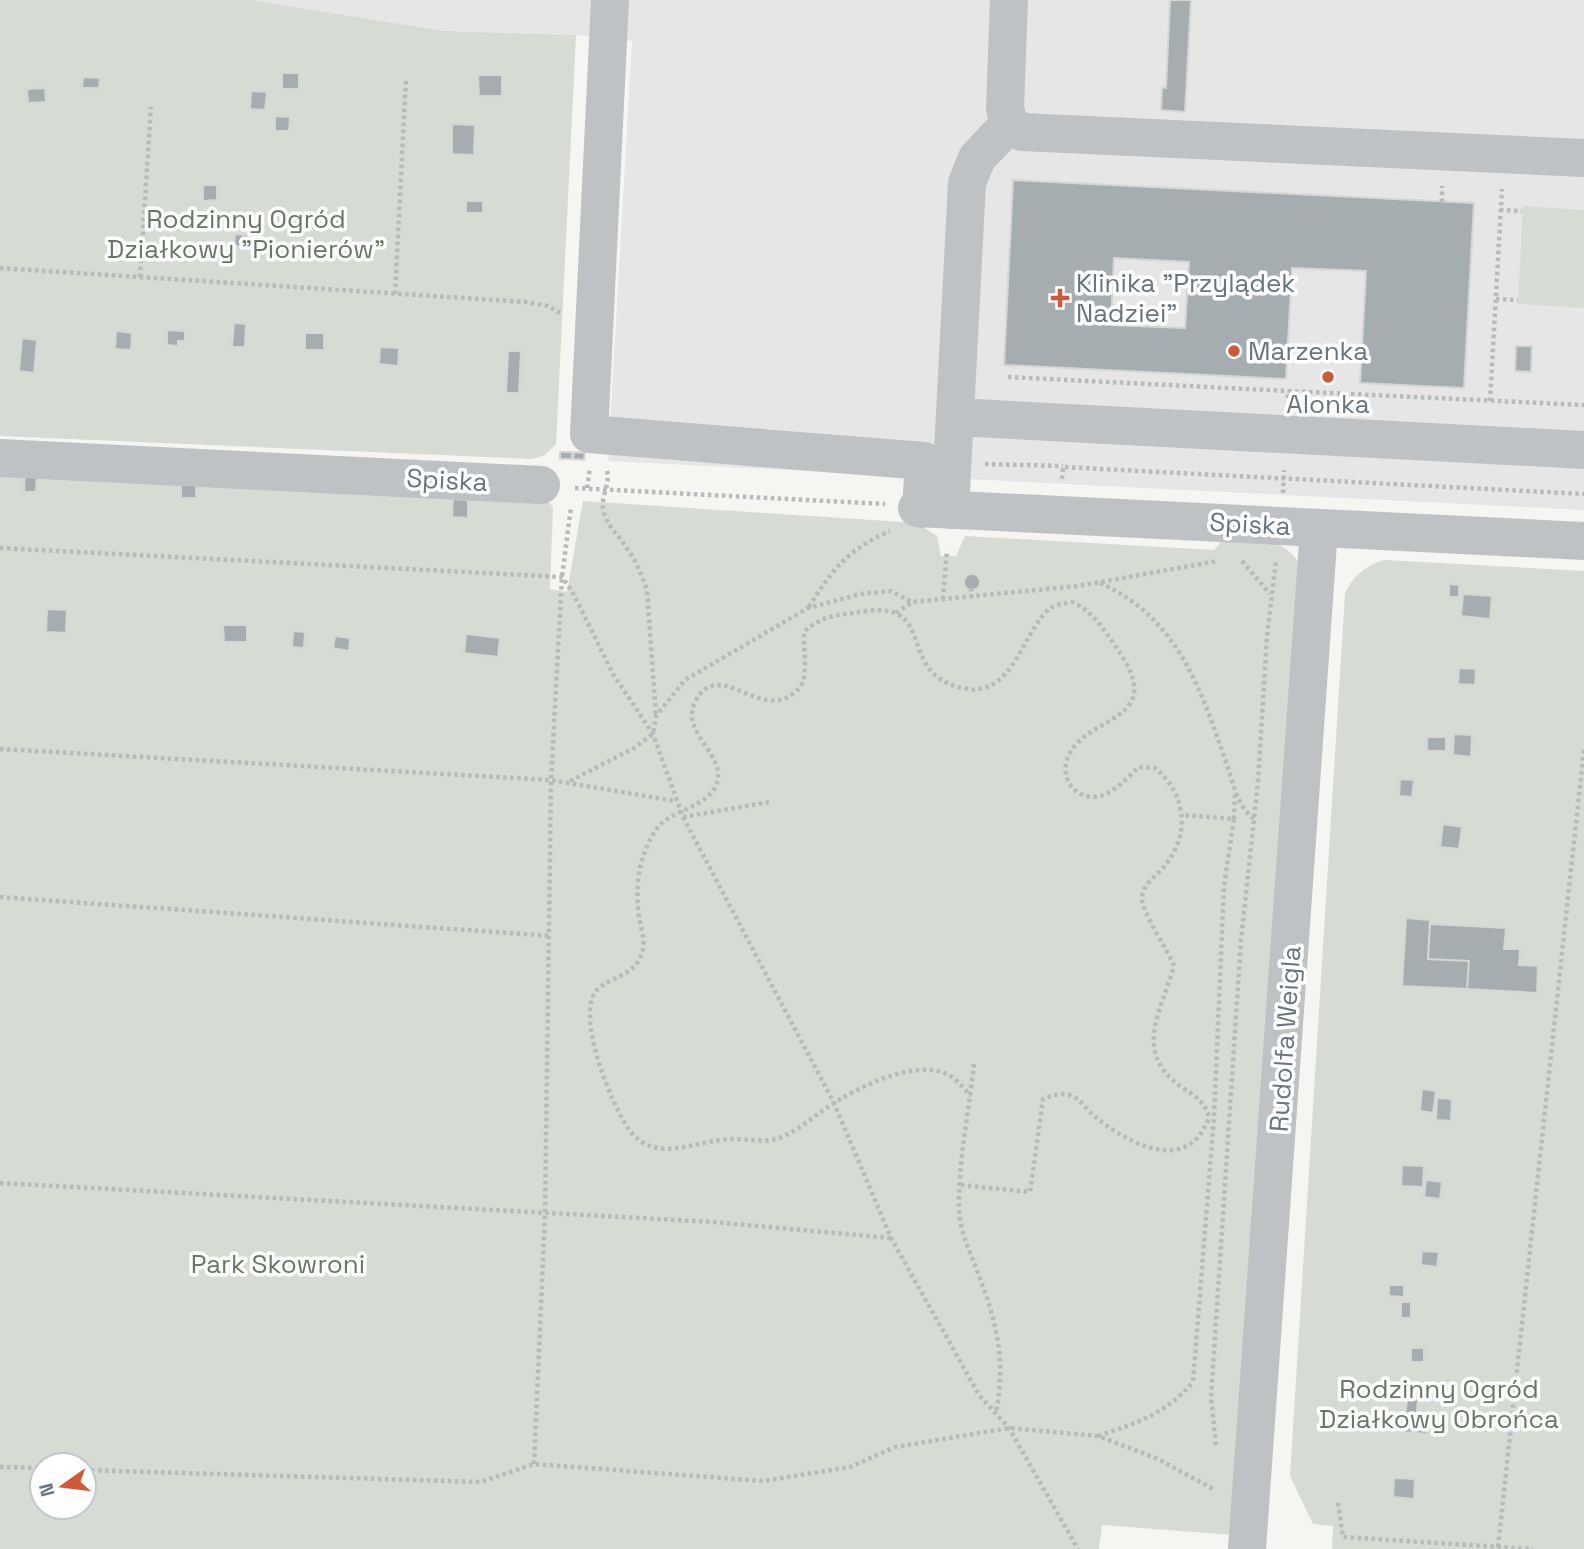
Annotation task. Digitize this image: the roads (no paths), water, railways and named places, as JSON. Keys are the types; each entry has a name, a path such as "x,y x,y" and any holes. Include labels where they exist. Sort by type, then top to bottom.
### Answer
{"street":[{"path":"610,0 589,434 924,461 915,511"},
{"path":"1009,0 1005,108 1009,124 1022,132 1491,156 1584,158"},
{"path":"915,511 956,417 967,183 977,158 1009,124"},
{"path":"956,417 1584,450"},
{"name":"Spiska","path":"0,458 556,486"},
{"name":"Spiska","path":"915,511 1584,541"},
{"name":"Rudolfa Weigla","path":"1247,1549 1319,528"}],"place":[{"name":"Klinika \"Przylądek Nadziei\"","path":"1060,298"},
{"name":"Marzenka","path":"1234,351"},
{"name":"Alonka","path":"1328,377"}],"park label":[{"name":"Rodzinny Ogród Działkowy \"Pionierów\"","path":"246,234"},
{"name":"Park Skowroni","path":"278,1264"},
{"name":"Rodzinny Ogród Działkowy Obrońca","path":"1439,1404"}]}
